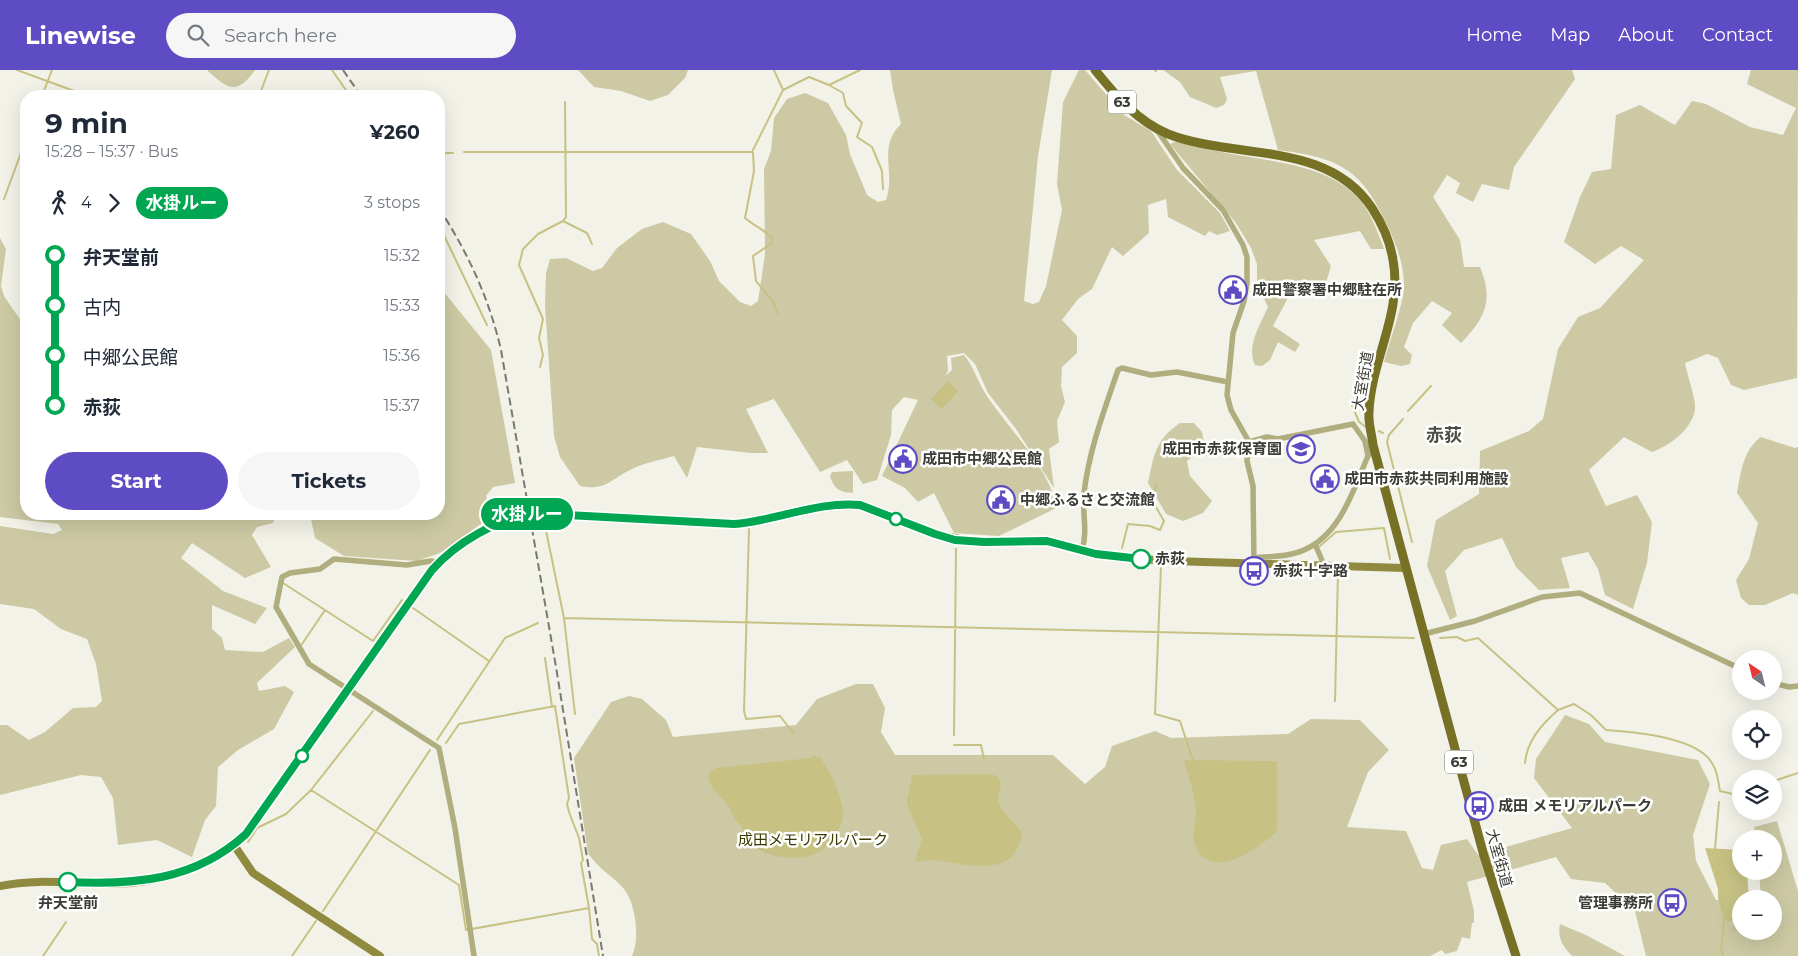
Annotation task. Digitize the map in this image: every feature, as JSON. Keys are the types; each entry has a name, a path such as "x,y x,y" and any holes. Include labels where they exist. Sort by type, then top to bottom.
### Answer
{"main road":[{"name":"大室街道","path":"1095,70 1125,105 1168,134 1196,142 1288,157 1318,166 1346,180 1368,202 1384,226 1390,245 1396,280 1394,302 1369,412 1371,453 1424,634 1484,856 1516,956"}],"street":[{"path":"1154,126 1183,168 1223,210 1247,257 1247,283 1244,301 1233,333 1227,395 1231,410 1249,442 1247,461 1253,486 1254,561"},
{"path":"1082,550 1086,539 1084,496 1094,439 1118,370 1122,368 1151,375 1177,372 1228,382"},
{"path":"1249,442 1267,437 1278,439 1354,424 1371,453 1340,519 1325,536 1305,550 1254,561"},
{"path":"0,886 27,881 110,884 151,880 215,857 234,845 246,834 438,563 457,547 491,526 510,518 530,513 734,524 756,522 838,504 860,505 955,540 984,542 1047,541 1112,557 1405,568"},
{"path":"1315,544 1324,565"},
{"path":"438,563 431,561 407,565 334,559 320,569 290,573 282,577 276,607 309,664 439,748 455,828 474,956"},
{"path":"1424,634 1476,621 1542,597 1580,593 1732,666"},
{"path":"1782,685 1789,687 1798,686"},
{"path":"234,845 253,873 380,956"}],"green space":[{"path":"207,70 255,70 243,84 232,87 220,82"},
{"path":"578,70 688,70 685,78 668,95 650,101 621,91 594,87"},
{"path":"890,70 1052,70 1038,156 1024,301 1033,304 1039,302 1046,286 1062,210 1057,184 1063,102 1079,70 1085,70 1124,115 1151,131 1177,170 1220,213 1230,231 1217,235 1209,231 1205,236 1168,217 1166,199 1148,205 1149,233 1123,256 1112,247 1092,289 1078,299 1062,320 1077,336 1077,353 1062,367 1061,386 1065,402 1057,421 1059,442 1049,449 1054,488 1016,429 988,393 975,364 964,353 947,356 948,371 945,376 952,370 951,358 964,355 985,393 1037,464 1053,494 1056,508 999,536 954,533 934,493 918,502 905,488 882,476 918,400 904,397 892,410 891,435 877,480 863,484 847,460 820,472 774,399 746,409 768,453 697,447 687,478 674,456 635,468 602,486 580,486 560,457 554,436 545,306 546,273 550,259 566,258 593,271 602,268 617,248 642,229 663,222 691,234 710,261 719,281 740,302 751,306 758,301 765,255 764,169 771,151 774,118 787,99 805,93 828,103 846,135 850,154 867,195 878,202 886,200 889,190 888,151 894,133 901,124"},
{"path":"1163,70 1572,70 1575,79 1514,167 1509,190 1482,184 1473,202 1456,193 1460,183 1447,175 1433,197 1460,240 1464,267 1480,267 1486,290 1485,308 1476,325 1461,343 1442,325 1452,313 1432,301 1413,323 1404,347 1412,355 1410,364 1401,366 1384,362 1403,295 1403,271 1391,233 1368,190 1346,169 1332,162 1299,153 1278,150 1256,71 1220,77 1227,99 1224,105 1216,108 1190,97 1180,82"},
{"path":"1751,70 1798,70 1797,378 1744,390 1731,385 1718,358 1707,354 1685,363 1695,409 1693,417 1685,430 1665,446 1652,452 1624,437 1589,470 1606,506 1637,495 1652,522 1647,563 1633,609 1605,595 1598,569 1588,552 1561,558 1570,588 1539,590 1516,567 1502,538 1464,550 1445,571 1457,616 1450,620 1427,566 1436,520 1479,494 1480,451 1529,431 1543,419 1558,349 1578,317 1600,308 1644,260 1621,246 1595,264 1564,242 1580,197 1592,172 1611,169 1616,115 1640,105 1675,125 1692,101 1706,104 1750,127 1783,135 1796,108 1747,84"},
{"path":"1176,141 1317,172 1348,188 1368,211 1384,249 1371,249 1360,231 1314,240 1331,266 1323,293 1297,281 1273,326 1300,344 1295,352 1278,342 1270,360 1262,366 1255,365 1252,350 1253,343 1268,307 1257,284 1257,264 1251,248 1236,223 1170,144"},
{"path":"0,238 6,249 1,286 4,296 20,319 20,519 0,517"},
{"path":"445,293 491,350 515,483 493,487 486,496 492,516 440,553 417,561 344,556 315,538 311,520 445,520"},
{"path":"1180,423 1194,423 1202,432 1205,448 1187,461 1190,476 1212,501 1203,513 1183,521 1166,514 1148,483 1154,456 1160,442"},
{"path":"1761,437 1795,448 1798,447 1798,595 1793,593 1765,605 1749,605 1741,598 1736,580 1749,559 1758,523 1737,493 1742,469 1750,448"},
{"path":"853,471 853,493 841,491 835,487 830,476 832,472"},
{"path":"25,520 274,520 273,523 257,527 252,535 271,567 245,578 192,543 181,558 223,591 267,608 255,624 212,605 212,629 222,638 225,650 263,652 289,638 295,647 257,683 259,691 285,686 294,692 274,729 238,750 218,767 216,806 205,820 192,857 157,840 118,845 113,798 101,777 81,775 0,795 0,725 7,725 29,740 45,732 73,708 96,707 102,701 96,664 87,639 61,629 34,609 0,604 0,526 53,534 62,530 58,524"},
{"name":"成田メモリアルパーク","path":"856,684 873,684 885,708 881,732 895,755 1053,755 1085,784 1105,767 1112,746 1155,731 1171,738 1288,734 1311,719 1360,720 1389,750 1368,772 1347,827 1406,831 1422,868 1433,870 1441,845 1467,839 1478,855 1572,828 1534,778 1536,759 1565,715 1589,724 1605,742 1698,760 1710,784 1693,835 1696,861 1716,900 1732,901 1732,940 1782,940 1782,890 1760,890 1760,880 1782,880 1782,838 1798,891 1798,956 1646,956 1635,911 1605,883 1571,879 1556,857 1467,882 1474,911 1474,923 1472,923 1470,939 1462,937 1457,951 1445,954 1442,950 1430,956 632,956 636,940 634,912 624,889 588,853 574,758 611,702 629,696 642,699 666,720 673,737 796,725 817,699"},
{"name":"成田メモリアルパーク","path":"1777,821 1780,830 1754,830 1754,827"},
{"path":"1560,924 1586,935 1625,956 1572,956 1566,949 1559,934"}],"shaded area":[{"path":"948,381 958,391 942,409 931,399"},
{"path":"820,757 831,775 842,802 842,821 839,829 825,848 817,853 799,858 769,854 748,844 741,826 735,820 728,805 713,789 708,779 710,771 716,768"},
{"path":"1184,760 1277,761 1277,831 1248,853 1236,859 1213,862 1203,857 1194,843 1196,806"},
{"path":"990,774 997,776 1001,783 998,799 1001,808 1022,833 1018,848 1010,858 988,866 931,860 915,861 922,838 907,803 912,775"},
{"path":"1705,848 1732,850 1732,880 1748,880 1748,890 1732,890 1732,921 1724,921 1718,898 1718,889"}],"waterway":[{"path":"17,70 72,90"},
{"path":"44,90 52,70"},
{"path":"261,90 269,70"},
{"path":"332,70 346,90"},
{"path":"774,70 783,90"},
{"path":"464,152 752,152 783,90 809,77 829,85 860,70"},
{"path":"829,85 843,93 846,106 862,123 857,137 872,147 882,171 883,189"},
{"path":"540,367 543,355 539,338 543,319 519,265 523,249 538,234 563,221 566,217 565,102"},
{"path":"445,153 453,153"},
{"path":"753,153 754,171 745,218 772,238 772,243 753,256 756,281 774,303 777,313"},
{"path":"4,199 20,155"},
{"path":"563,221 587,233 592,244"},
{"path":"445,238 487,325"},
{"path":"1408,411 1431,386"},
{"path":"1352,405 1359,422 1366,427"},
{"path":"1403,419 1389,435 1387,442 1412,542"},
{"path":"1379,431 1383,433"},
{"path":"1122,548 1128,524 1150,526 1160,530 1164,521 1152,500 1157,483"},
{"path":"544,521 564,618 575,714"},
{"path":"1320,546 1336,532 1384,528 1390,559"},
{"path":"749,529 744,711 746,719 780,716 794,734"},
{"path":"954,735 956,549"},
{"path":"1161,567 1155,714 1180,721 1193,761"},
{"path":"1335,701 1338,573"},
{"path":"283,583 373,641 402,600"},
{"path":"413,608 489,661"},
{"path":"302,644 325,610"},
{"path":"564,618 1414,638"},
{"path":"437,740 505,638 538,623"},
{"path":"1440,638 1457,637 1465,641 1478,638 1558,710 1574,704 1591,715 1606,730 1633,732 1665,738 1695,748 1706,756 1713,765 1717,774 1720,791 1732,794"},
{"path":"545,658 552,707"},
{"path":"446,743 459,724 555,706 569,798 567,804 579,838 592,939 597,944 599,956"},
{"path":"1525,763 1526,755 1536,734 1558,710"},
{"path":"248,842 257,828 286,814 311,790 373,711"},
{"path":"954,745 981,745 984,759"},
{"path":"323,911 430,750"},
{"path":"1782,778 1798,773"},
{"path":"311,790 459,885 466,930 589,908"},
{"path":"1715,849 1719,802"},
{"path":"292,956 316,921"},
{"path":"1723,956 1721,948 1724,921"},
{"path":"43,956 66,922"}],"railway":[{"path":"343,70 357,90"},
{"path":"445,218 468,259 484,294 501,350 556,667 603,956"}],"bus line":[{"name":"水掛ルー","path":"68,882 110,884 151,880 197,865 215,857 234,845 246,834 432,570 457,547 491,526 510,518 530,513 734,524 756,522 826,505 847,504 860,505 955,540 975,542 1047,541 1096,554 1141,559"}],"place":[{"name":"成田警察署中郷駐在所","path":"1233,290"},
{"name":"成田市赤荻保育園","path":"1301,449"},
{"name":"成田市中郷公民館","path":"903,459"},
{"name":"成田市赤荻共同利用施設","path":"1325,479"},
{"name":"中郷ふるさと交流館","path":"1001,500"},
{"name":"赤荻","path":"1141,559"},
{"name":"赤荻十字路","path":"1254,571"},
{"name":"成田 メモリアルパーク","path":"1479,806"},
{"name":"弁天堂前","path":"68,882"},
{"name":"管理事務所","path":"1672,903"}],"district":[{"name":"赤荻","path":"1444,435"}]}
